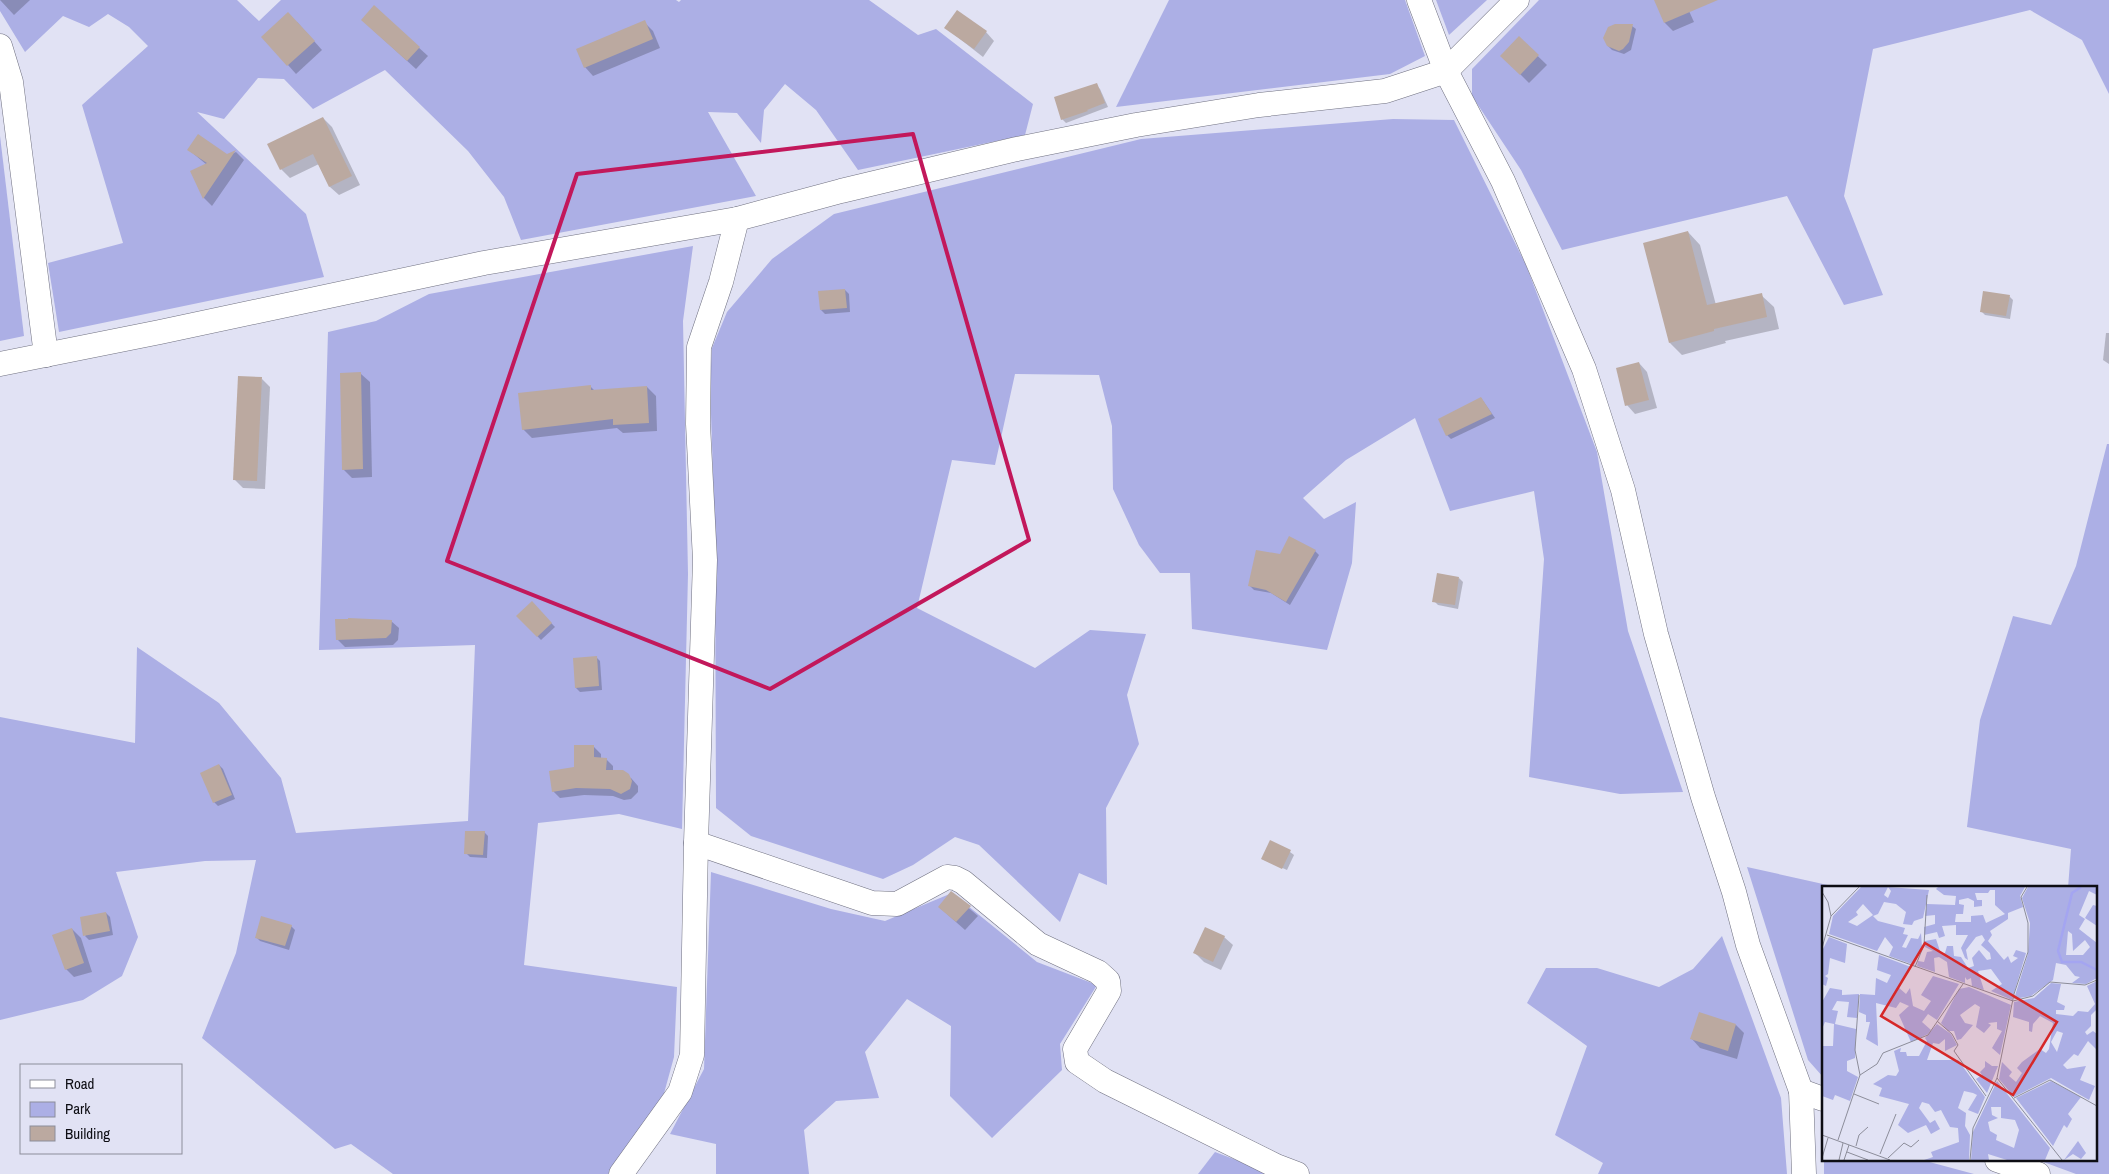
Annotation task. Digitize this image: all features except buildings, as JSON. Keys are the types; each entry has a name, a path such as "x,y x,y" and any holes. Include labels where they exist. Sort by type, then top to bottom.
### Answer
{"street":[{"path":"1419,0 1446,71 1503,181 1584,369 1623,490 1656,634 1703,797 1734,892 1748,945 1801,1091 1804,1174"},
{"path":"0,364 484,262 737,219 841,191 1017,149 1136,125 1259,105 1385,91 1446,71 1517,0"},
{"path":"0,46 11,82 46,355"},
{"path":"620,1174 680,1092 692,1055 696,844 705,560 698,424 699,347 721,282 737,219"},
{"path":"696,844 872,903 897,904 947,877 963,882 1038,944 1098,972 1108,981 1109,990 1075,1049 1077,1062 1105,1081 1276,1166 1297,1174"},
{"path":"1801,1091 1822,1099"},
{"path":"2003,1162 2038,1174"}],"highlighted area":[{"path":"913,134 1029,540 770,689 447,561 577,174"}],"green space":[{"path":"0,0 237,0 259,21 281,0 676,0 679,2 681,0 869,0 918,35 936,29 1033,104 1025,135 858,170 816,110 785,84 764,110 761,143 737,113 708,112 756,196 521,240 504,197 468,151 385,70 313,109 284,79 258,78 224,119 197,112 306,214 324,277 59,332 48,263 123,243 82,105 148,46 129,27 108,14 89,27 63,16 25,52 0,11"},
{"path":"1169,0 1405,0 1425,56 1390,74 1116,107"},
{"path":"1436,0 1487,0 1449,35"},
{"path":"1539,0 2109,0 2109,94 2082,40 2030,10 1873,49 1844,196 1883,295 1844,305 1787,196 1562,250 1521,170 1472,96 1472,69"},
{"path":"1393,119 1454,120 1526,265 1597,452 1628,631 1683,792 1620,794 1529,777 1544,559 1534,491 1450,511 1415,418 1346,460 1303,498 1324,519 1356,502 1352,563 1327,650 1192,629 1190,573 1160,573 1139,545 1113,489 1112,426 1099,375 1015,374 995,465 952,460 917,608 1035,668 1090,630 1146,634 1127,695 1139,744 1106,808 1107,885 1079,873 1060,922 979,845 955,837 913,865 883,879 751,836 716,808 715,535 710,384 712,348 727,312 772,259 834,214 1141,139"},
{"path":"0,136 24,336 0,341"},
{"path":"693,246 683,321 688,574 682,829 619,814 538,823 524,965 677,987 674,1057 663,1097 608,1174 393,1174 351,1144 335,1149 202,1038 236,953 256,860 205,861 116,872 138,937 122,976 83,1000 0,1020 0,717 135,743 137,647 219,703 281,778 296,833 468,821 475,645 319,650 328,332 376,321 429,294"},
{"path":"2107,444 2109,444 2109,1174 2076,1174 2043,1162 2096,1162 2096,886 2068,886 2071,849 1967,827 1980,720 2013,616 2051,625 2076,566"},
{"path":"1747,867 1832,886 1822,886 1822,1076 1808,1060"},
{"path":"711,872 831,909 885,921 952,893 1037,962 1097,985 1060,1044 1062,1070 992,1138 950,1096 951,1026 907,999 865,1052 879,1098 836,1101 804,1130 809,1174 716,1174 716,1144 670,1134 704,1069"},
{"path":"1722,936 1781,1098 1787,1174 1598,1174 1603,1163 1555,1135 1587,1046 1527,1003 1546,968 1597,968 1659,987 1693,969"},
{"path":"1215,1152 1273,1174 1198,1174"},
{"path":"1824,1162 1929,1162 1974,1174 1824,1174"}]}
